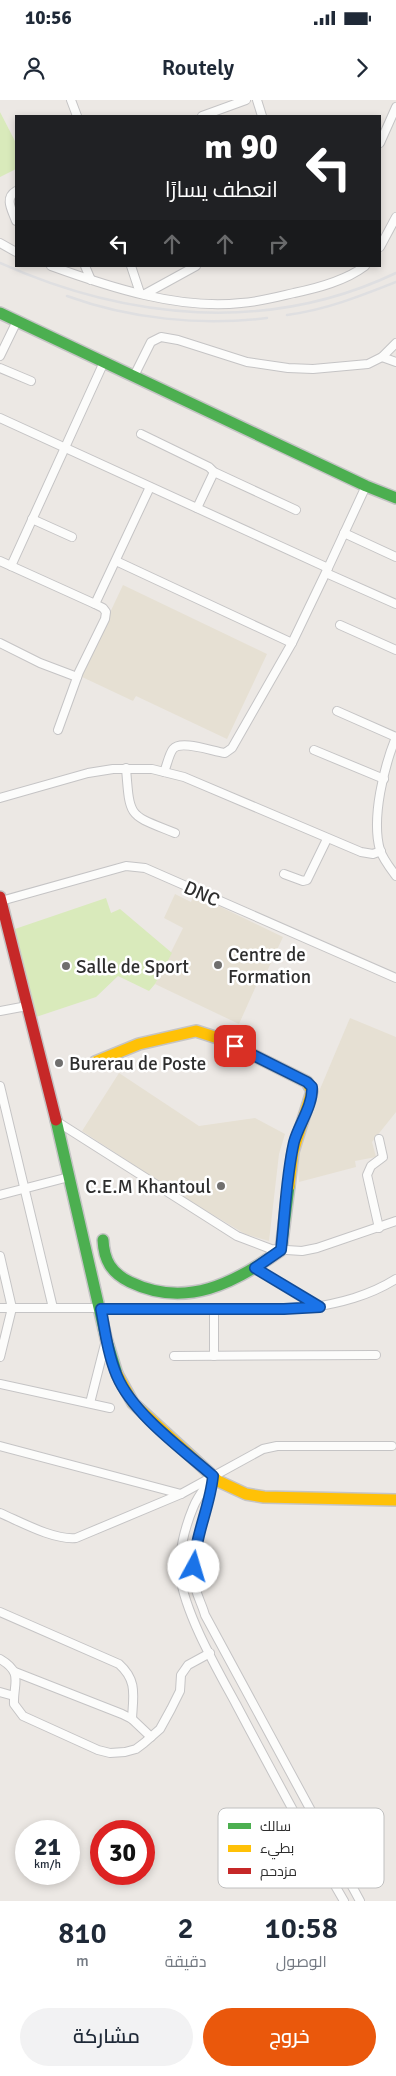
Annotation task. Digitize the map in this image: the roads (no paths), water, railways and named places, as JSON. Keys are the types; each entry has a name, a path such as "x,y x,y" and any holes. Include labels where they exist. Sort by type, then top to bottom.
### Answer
{"street":[{"path":"71,100 77,115"},
{"path":"205,115 246,100"},
{"path":"256,100 262,115"},
{"path":"381,141 396,107"},
{"path":"15,192 11,195 9,201 15,218"},
{"path":"381,245 396,217"},
{"path":"0,243 15,251"},
{"path":"54,267 90,280 142,293 204,304 242,303 323,285 356,273 364,267"},
{"path":"85,267 90,280"},
{"path":"131,267 142,293"},
{"path":"142,293 194,267"},
{"path":"0,313 366,486 396,498"},
{"path":"0,356 17,321"},
{"path":"134,376 151,342 161,337 178,340 247,362 288,368 313,369 368,364 382,357 396,343"},
{"path":"382,357 396,362"},
{"path":"11,566 104,362"},
{"path":"0,368 31,381"},
{"path":"0,418 197,508 396,604"},
{"path":"141,434 209,467 214,472 296,510"},
{"path":"197,508 214,472"},
{"path":"164,772 173,749 178,745 189,745 225,753 232,748 292,643 366,486"},
{"path":"95,604 150,487"},
{"path":"32,519 72,537"},
{"path":"344,533 396,557"},
{"path":"0,561 105,610 106,615 77,677 58,730"},
{"path":"116,561 292,643"},
{"path":"340,625 396,650"},
{"path":"0,642 40,663 77,677"},
{"path":"337,711 396,737 384,778 377,832 381,852 396,876"},
{"path":"314,750 384,778"},
{"path":"126,768 128,802 134,815 175,833"},
{"path":"0,798 88,773 126,768 164,772 184,778 327,839 367,853 381,852"},
{"path":"284,874 303,881 306,880 327,839"},
{"name":"DNC","path":"0,899 126,866 146,868 396,978"},
{"path":"0,899 70,1177 106,1338 116,1375 133,1403 213,1476 229,1488 255,1496 396,1500"},
{"path":"0,1011 27,1006"},
{"path":"95,1062 139,1044 184,1032 199,1031 310,1084 312,1096 298,1130 292,1152 281,1250 255,1268 218,1287 199,1292 157,1294 138,1288 112,1271 105,1261 104,1240"},
{"path":"0,1086 23,1189 53,1308"},
{"path":"56,1121 237,1236 255,1244 281,1250 302,1251 317,1248 396,1221"},
{"path":"379,1139 383,1157 370,1166 367,1175 379,1228"},
{"path":"0,1195 70,1177"},
{"path":"0,1256 12,1308 0,1357"},
{"path":"255,1268 320,1307"},
{"path":"0,1308 284,1309 320,1307 362,1296 396,1279"},
{"path":"214,1309 214,1356"},
{"path":"90,1403 106,1338"},
{"path":"174,1356 376,1355"},
{"path":"0,1384 110,1408"},
{"path":"0,1446 181,1494"},
{"path":"0,1513 57,1536 67,1539 76,1538 181,1494 258,1451 269,1447 392,1446"},
{"path":"213,1476 193,1507 181,1551 180,1574 186,1599 210,1653 291,1808"},
{"path":"213,1476 194,1551 194,1583 205,1615 310,1808"},
{"path":"1,1614 119,1664 128,1672 132,1681 132,1719"},
{"path":"15,1672 16,1689 14,1704 23,1716 98,1750 110,1753 131,1751 160,1729 180,1691 181,1674 188,1665 210,1653"},
{"path":"0,1659 15,1672 76,1694 132,1719 151,1737"},
{"path":"0,1692 14,1696"},
{"path":"337,1888 344,1901"},
{"path":"353,1888 360,1901"}],"railway":[{"path":"0,263 48,282 97,297 147,307 198,312 248,312 298,305 347,292 396,273"},
{"path":"287,315 329,306 396,282"},
{"path":"67,296 116,310 166,319 217,321 267,318"}],"place":[{"name":"Centre de Formation","path":"218,965"},
{"name":"Salle de Sport","path":"66,966"},
{"name":"Burerau de Poste","path":"59,1063"},
{"name":"C.E.M Khantoul","path":"221,1186"}]}
